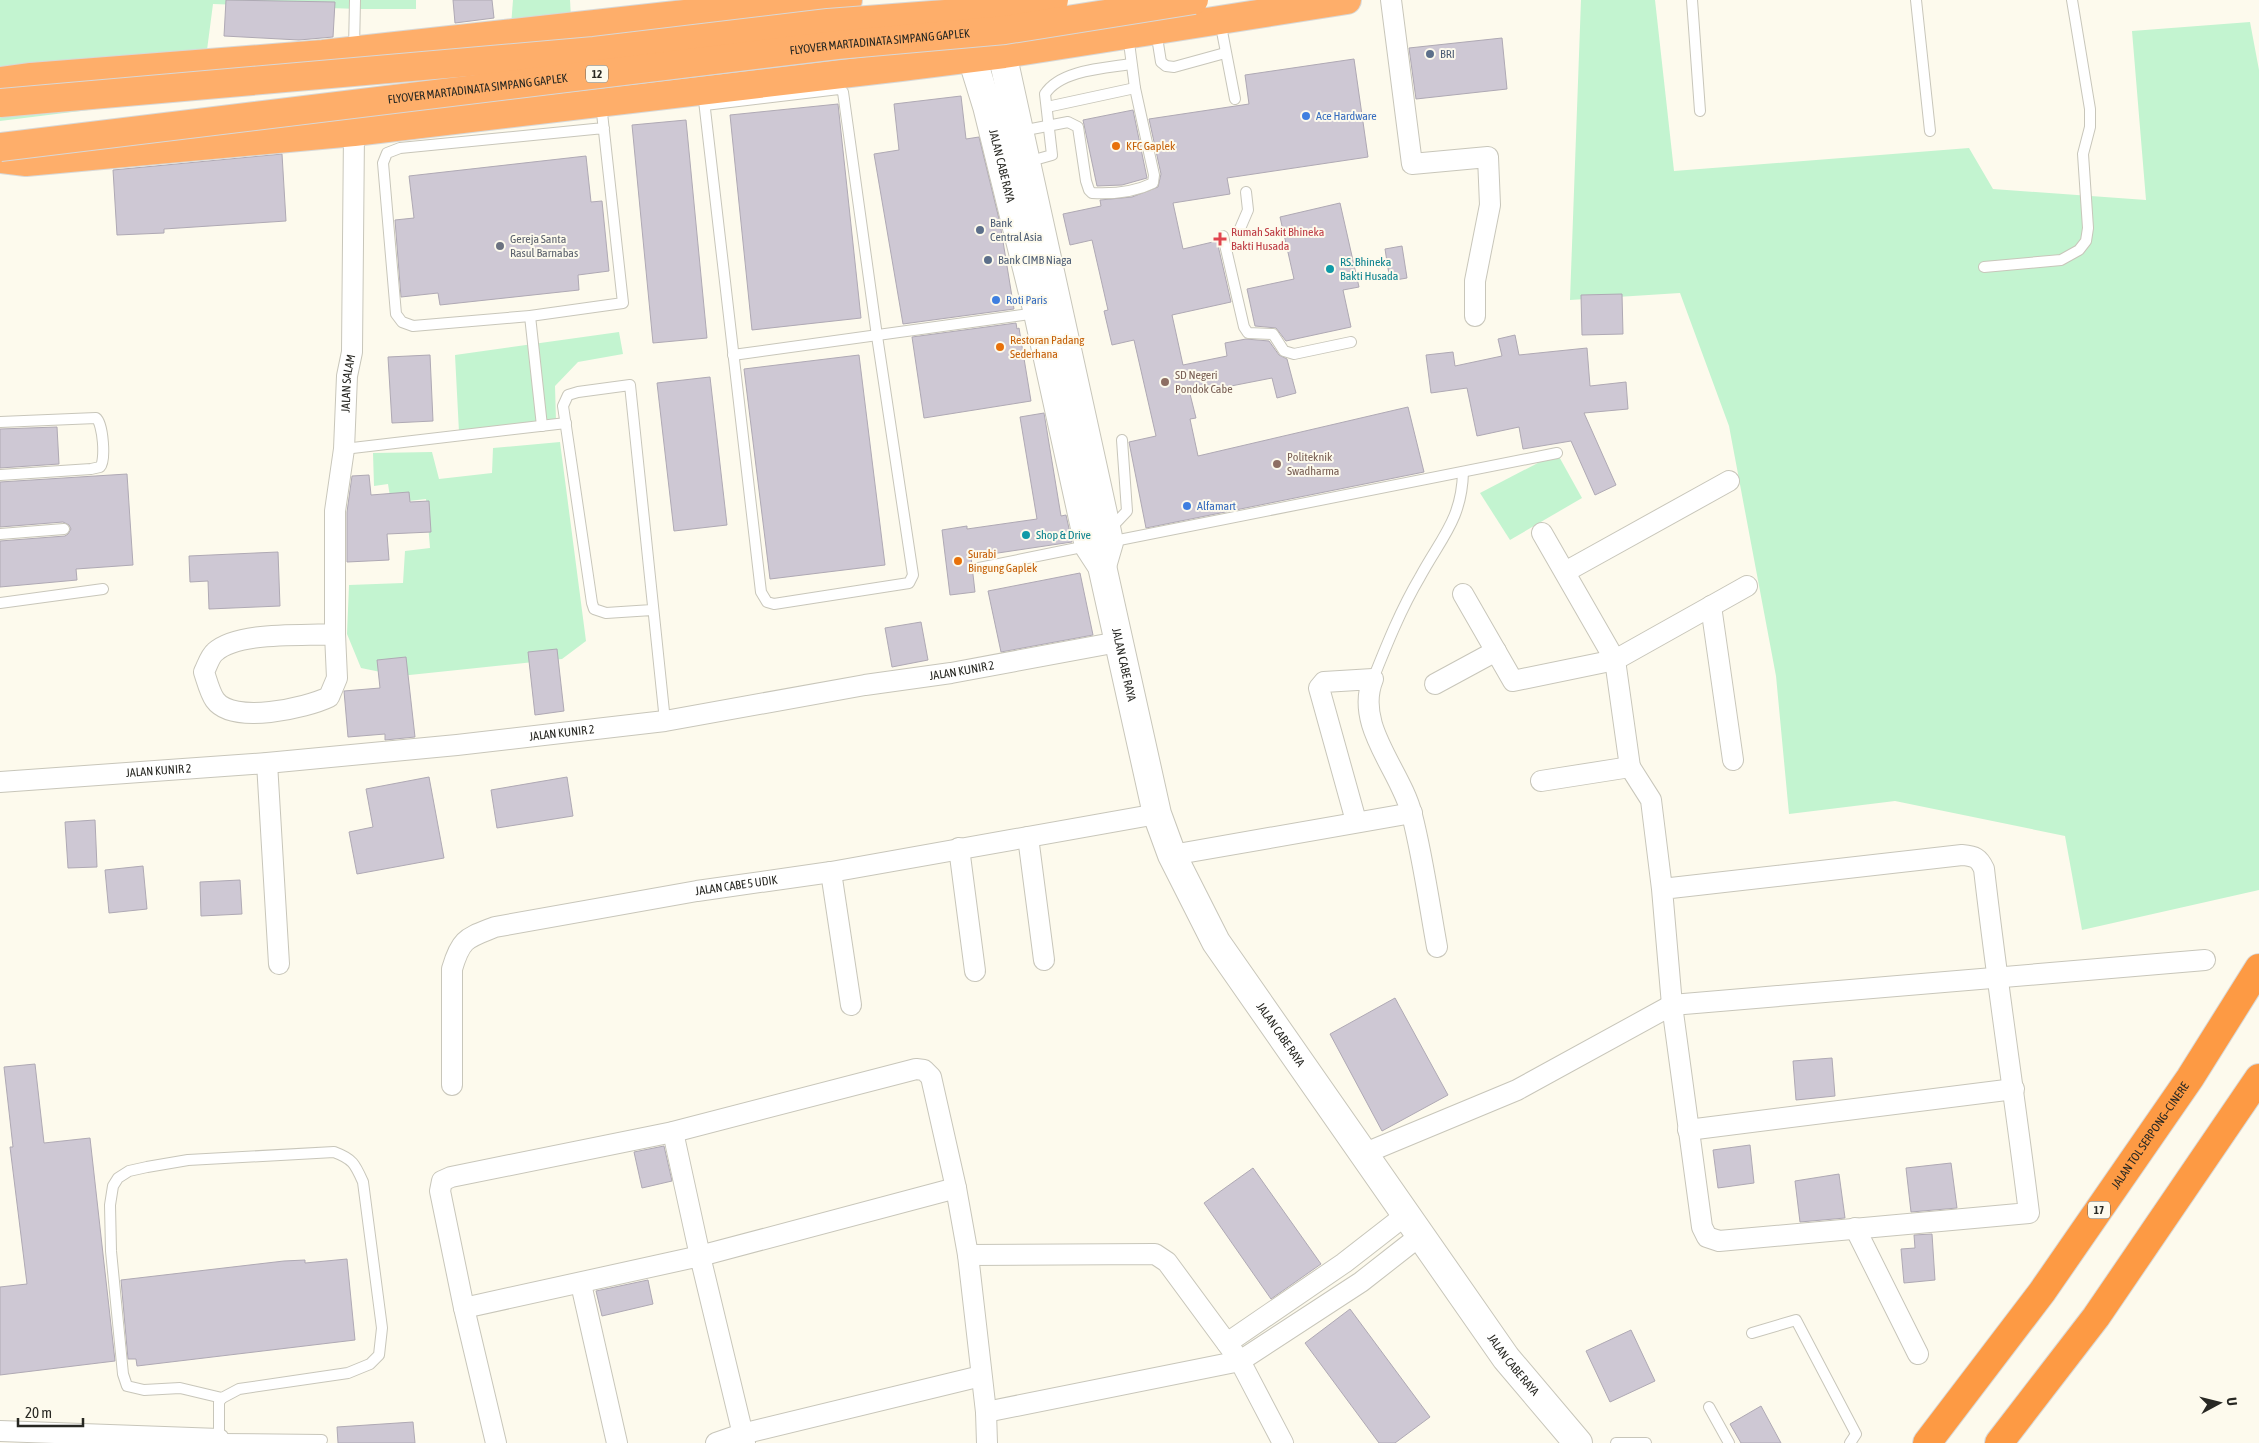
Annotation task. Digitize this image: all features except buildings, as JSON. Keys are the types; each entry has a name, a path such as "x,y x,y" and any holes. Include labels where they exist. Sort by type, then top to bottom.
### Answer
{"highway":[{"path":"0,82 31,77 354,51 766,5 848,0"},
{"path":"897,0 906,28 907,44 901,67"},
{"path":"1046,0 1047,27 1053,36 1063,44"},
{"name":"FLYOVER MARTADINATA SIMPANG GAPLEK","path":"0,103 594,51 828,23 971,12 1054,0"},
{"name":"FLYOVER MARTADINATA SIMPANG GAPLEK","path":"0,147 828,46 1005,30 1194,0"},
{"path":"0,159 26,162 354,132 601,101 704,98 901,67 1004,54 1347,0"},
{"name":"JALAN TOL SERPONG–CINERE","path":"1927,1443 2042,1292 2190,1078 2259,968"},
{"path":"1999,1443 2096,1317 2259,1078"}],"main road":[{"name":"JALAN CABE RAYA","path":"954,0 987,106 1047,275 1038,313 1102,546"},
{"name":"JALAN CABE RAYA","path":"989,0 1004,54 1020,131 1102,546 1118,642 1157,814 1172,855 1216,942 1506,1358 1578,1443"}],"street":[{"path":"1391,0 1412,164 1488,157 1490,205 1475,281 1475,316"},
{"name":"JALAN SALAM","path":"335,634 260,636 236,640 214,652 204,672 216,702 237,713 262,714 318,702 329,697 337,678 335,634 336,511 344,449 347,376 352,352 354,132"},
{"path":"1565,572 1729,481"},
{"path":"1542,533 1615,660 1630,767 1652,800 1672,1006 1704,1233 1712,1241 2029,1213 2014,1089 1996,977 1984,869 1980,860 1974,856 1962,855 1662,889"},
{"path":"1463,594 1513,681 1615,660 1747,586"},
{"path":"1711,606 1733,760"},
{"name":"JALAN KUNIR 2","path":"0,782 268,763 456,745 665,721 866,685 951,674 1118,642"},
{"path":"1435,684 1496,651"},
{"path":"1356,821 1318,688 1324,682 1373,678 1368,693 1370,718 1412,813 1437,947"},
{"path":"268,763 279,964"},
{"path":"1541,781 1630,767"},
{"path":"1172,855 1356,821 1412,813"},
{"name":"JALAN CABE 5 UDIK","path":"452,1085 452,969 456,954 467,938 495,927 697,891 831,872 1157,814"},
{"path":"1028,837 1044,960"},
{"path":"959,848 975,971"},
{"path":"831,872 851,1005"},
{"path":"1363,1154 1516,1090 1672,1006 2205,960"},
{"path":"496,1443 464,1308 440,1191 442,1181 451,1177 674,1132 916,1068 924,1070 931,1077 956,1188 968,1254 986,1412 987,1443"},
{"path":"1688,1130 2014,1089"},
{"path":"674,1132 700,1256 744,1438"},
{"path":"464,1308 581,1284 700,1256 956,1188"},
{"path":"1227,1343 1344,1262 1414,1224"},
{"path":"986,1412 1240,1361 1361,1282 1414,1224"},
{"path":"1855,1228 1918,1354"},
{"path":"968,1254 1154,1254 1167,1262 1240,1361 1283,1443"},
{"path":"581,1284 617,1443"},
{"path":"716,1443 744,1438 981,1376"},
{"path":"0,1431 219,1441"}],"lane":[{"path":"354,51 355,0"},
{"path":"1692,0 1700,110"},
{"path":"1916,0 1930,131"},
{"path":"1984,267 2061,260 2079,250 2086,241 2088,228 2082,154 2090,127 2090,109 2072,0"},
{"path":"1219,20 1234,99"},
{"path":"1156,30 1161,62 1166,66 1174,67 1225,53"},
{"path":"1020,131 1068,122 1078,127 1086,181 1092,193 1102,194 1144,188 1152,183 1154,175 1135,88 1128,34"},
{"path":"1026,163 1052,155 1045,94 1050,86 1060,79 1131,64"},
{"path":"1047,107 1135,88"},
{"path":"839,89 842,91 913,574 909,583 900,586 774,604 766,602 761,592 704,98 839,89"},
{"path":"601,101 604,128 623,303 530,316 413,326 402,322 396,314 383,164 387,154 400,148 604,128"},
{"path":"1239,231 1248,210 1246,192"},
{"path":"1223,236 1244,327 1248,333 1273,334 1277,337 1284,351 1294,354 1351,342"},
{"path":"733,356 1038,313"},
{"path":"530,316 542,426"},
{"path":"652,610 606,613 594,609 563,406 568,395 630,385 665,721"},
{"path":"0,422 96,418 100,424 103,462 100,467 91,469 0,475"},
{"path":"344,449 566,423"},
{"path":"1102,546 1127,511 1122,440"},
{"path":"979,568 1102,546 1557,453"},
{"path":"1373,678 1419,577 1449,529 1459,509 1463,491 1463,472"},
{"path":"0,534 64,528"},
{"path":"0,603 103,589"},
{"path":"222,1398 180,1388 144,1390 127,1386 122,1374 111,1251 110,1204 113,1186 118,1178 129,1171 188,1160 334,1152 349,1158 355,1165 363,1182 382,1328 379,1354 370,1364 348,1373 239,1389 222,1398 220,1402 219,1441 322,1440"},
{"path":"1752,1333 1796,1320 1856,1434 1850,1443"},
{"path":"1709,1406 1729,1443"},
{"path":"1616,1443 1646,1443"}],"green space":[{"path":"0,0 416,0 416,9 213,4 201,96 0,121"},
{"path":"513,0 570,0 571,18 511,26"},
{"path":"1581,0 1655,0 1674,171 1969,148 1993,189 2146,200 2132,31 2250,22 2259,70 2259,890 2082,930 2065,836 1895,801 1789,814 1776,676 1729,426 1680,293 1570,300"},
{"path":"619,332 623,354 578,362 555,386 556,421 459,432 455,355"},
{"path":"560,442 586,641 562,659 400,676 361,668 347,634 349,585 403,583 405,551 430,548 426,499 391,503 388,484 374,486 373,453 432,452 439,479 492,473 493,448"},
{"path":"1557,453 1582,498 1510,540 1480,493"}],"place":[{"name":"BRI","path":"1430,54"},
{"name":"Ace Hardware","path":"1306,116"},
{"name":"KFC Gaplek","path":"1116,146"},
{"name":"Bank Central Asia","path":"980,230"},
{"name":"Rumah Sakit Bhineka Bakti Husada","path":"1220,239"},
{"name":"Gereja Santa Rasul Barnabas","path":"500,246"},
{"name":"Bank CIMB Niaga","path":"988,260"},
{"name":"RS. Bhineka Bakti Husada","path":"1330,269"},
{"name":"Roti Paris","path":"996,300"},
{"name":"Restoran Padang Sederhana","path":"1000,347"},
{"name":"SD Negeri Pondok Cabe","path":"1165,382"},
{"name":"Politeknik Swadharma","path":"1277,464"},
{"name":"Alfamart","path":"1187,506"},
{"name":"Shop & Drive","path":"1026,535"},
{"name":"Surabi Bingung Gaplek","path":"958,561"}]}
